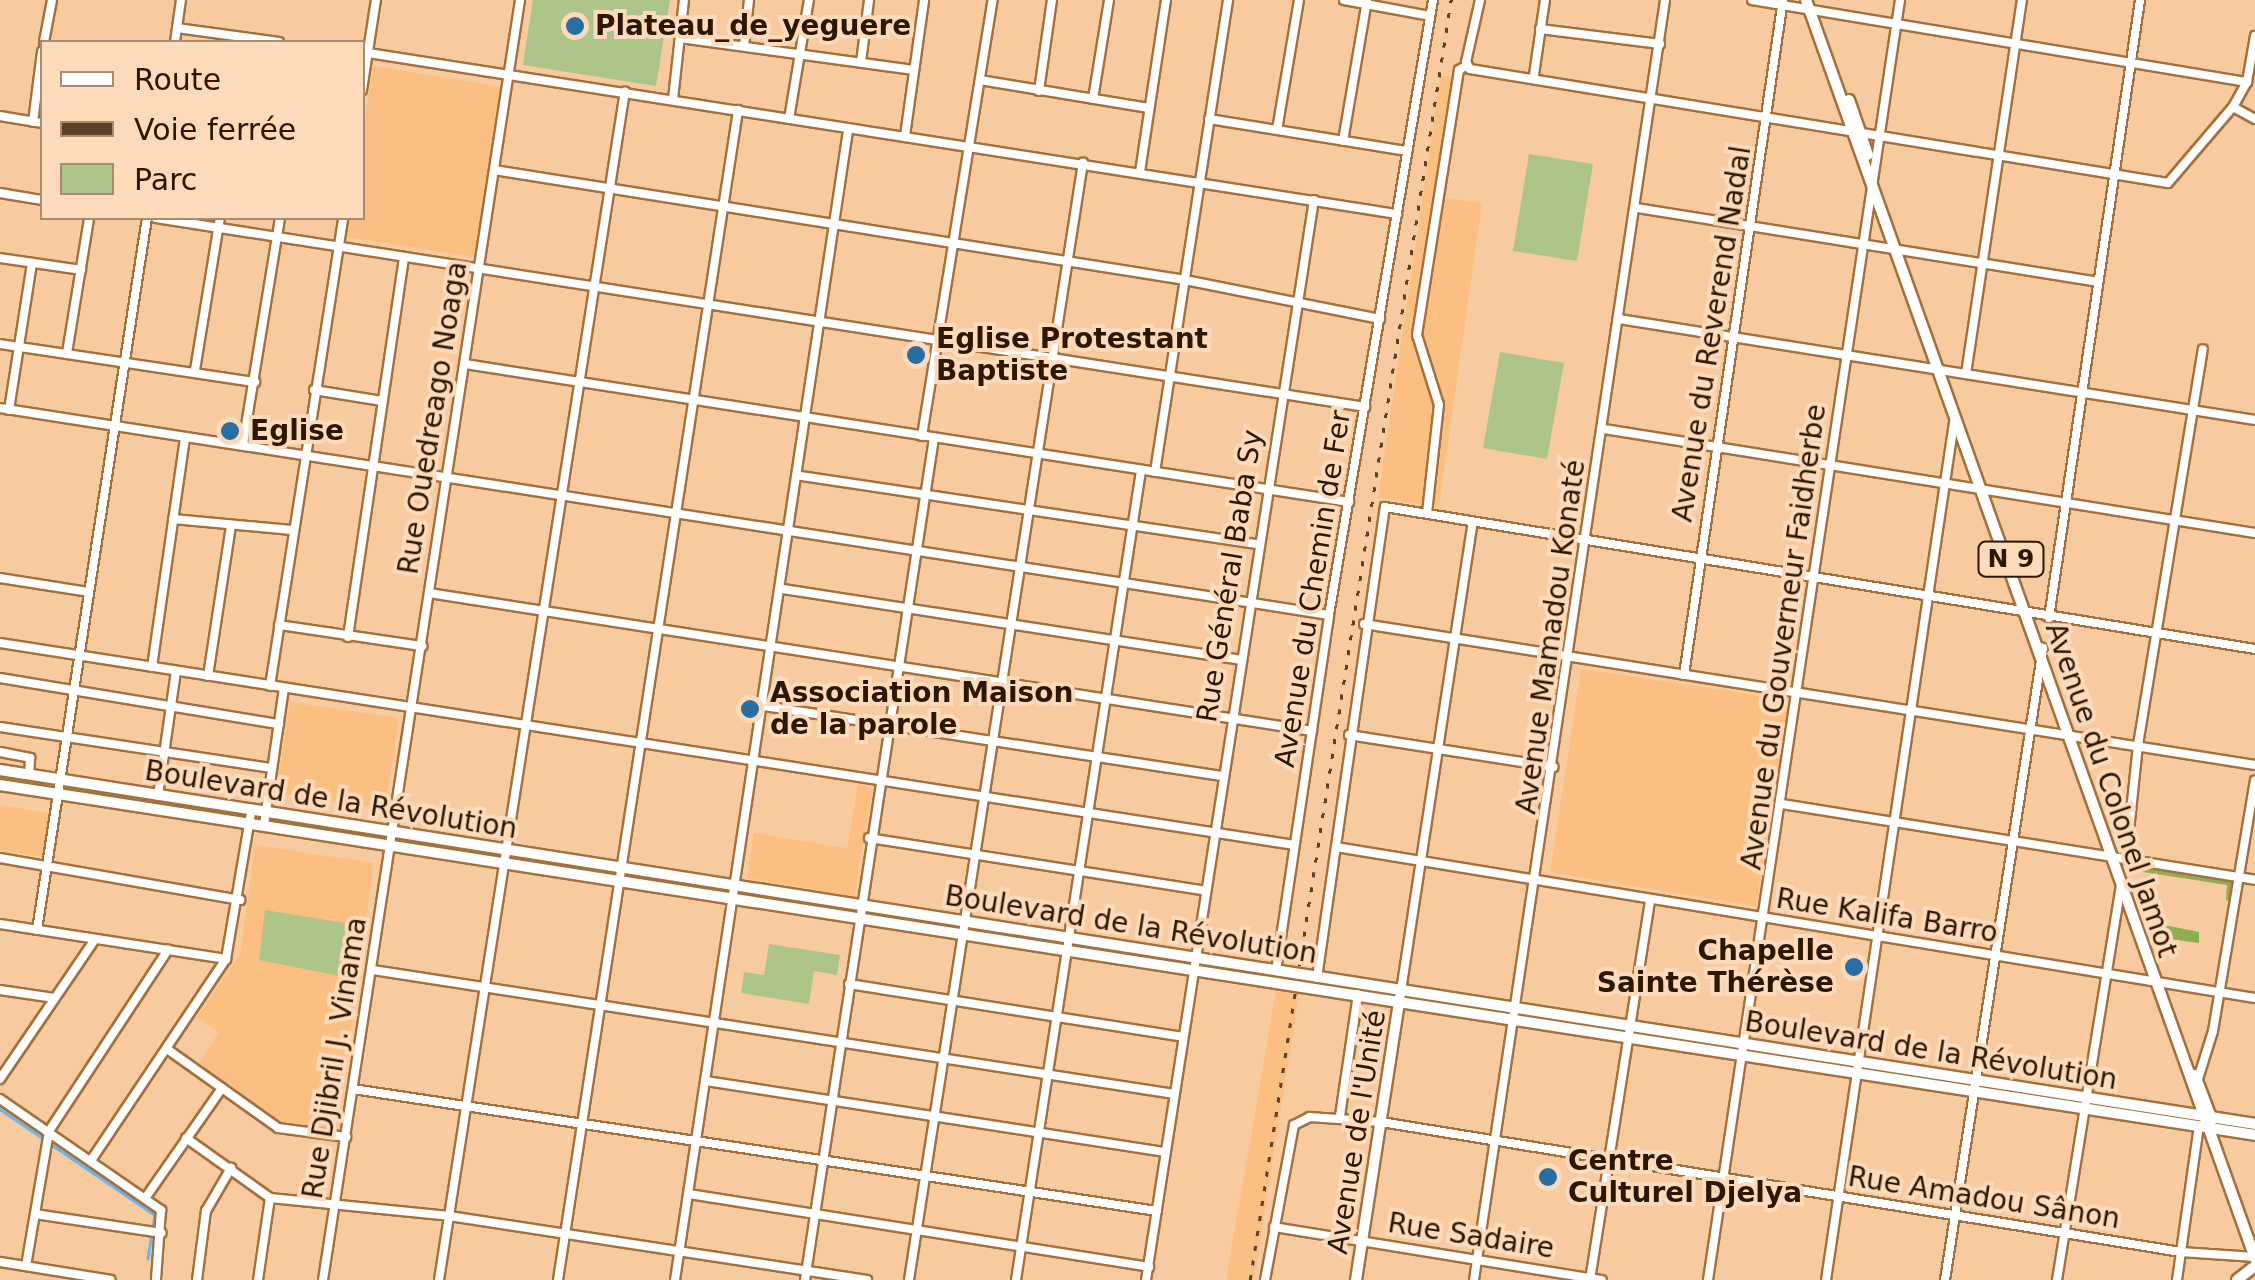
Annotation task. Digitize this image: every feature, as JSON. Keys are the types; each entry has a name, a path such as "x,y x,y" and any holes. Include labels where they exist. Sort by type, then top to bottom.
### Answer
{"main road":[{"name":"Avenue du Colonel Jamot","path":"1811,6 2071,737 2118,858 2122,881 2208,1126 2251,1235 2255,1257"},
{"name":"Avenue du Colonel Jamot","path":"1943,371 1984,489"},
{"name":"Boulevard de la Révolution","path":"0,770 158,796 251,818"},
{"name":"Boulevard de la Révolution","path":"0,785 392,838 732,899 859,910"},
{"name":"Boulevard de la Révolution","path":"506,856 617,866 734,884 1067,950 1276,971 1401,996 2085,1102 2255,1135"},
{"name":"Boulevard de la Révolution","path":"962,928 1069,938 1358,994 1401,996"},
{"name":"Avenue de l'Unité","path":"1356,1280 1401,996"},
{"name":"Boulevard de la Révolution","path":"2208,1126 2255,1124"},
{"path":"2237,1280 2255,1266"}],"street":[{"path":"44,40 52,0"},
{"path":"175,40 181,0"},
{"path":"376,0 365,53 625,90 848,130 970,144 1397,214"},
{"name":"Rue Ouedreago Noaga","path":"392,838 520,0"},
{"path":"673,99 684,0"},
{"path":"744,46 749,0"},
{"path":"789,119 809,0"},
{"path":"861,62 870,0"},
{"path":"905,136 924,0"},
{"path":"922,436 993,0"},
{"path":"1039,91 1052,0"},
{"path":"1093,99 1109,0"},
{"path":"1140,172 1166,0"},
{"path":"1154,472 1228,0"},
{"path":"1278,130 1299,0"},
{"path":"1344,0 1430,16"},
{"name":"Avenue du Chemin de Fer","path":"1276,971 1329,615 1433,0"},
{"path":"1466,66 1480,0"},
{"path":"1534,76 1545,0"},
{"name":"Avenue Mamadou Konaté","path":"1474,1280 1499,1144 1665,0"},
{"path":"1752,0 1811,6 2015,47 2248,82"},
{"name":"Avenue du Gouverneur Faidherbe","path":"1708,1280 1832,465 1860,245 1882,135 1900,0"},
{"path":"1966,374 2022,0"},
{"path":"2049,618 2140,0"},
{"path":"1343,141 1367,2"},
{"name":"Avenue du Reverend Nadal","path":"1684,675 1749,225 1769,116 1782,3"},
{"path":"177,28 242,40"},
{"path":"1540,28 1660,44"},
{"path":"2255,36 2248,82 2234,107 2174,180 2114,174 1466,66 1459,70 1416,336 1440,405 1427,513 2029,616 2255,649"},
{"path":"680,38 914,70"},
{"path":"980,80 1149,108"},
{"path":"0,116 38,122 40,87"},
{"path":"439,1280 625,90"},
{"path":"2234,107 2255,119"},
{"path":"558,1280 617,866 642,744 738,110"},
{"path":"1209,120 1407,150"},
{"path":"675,1280 734,884 801,476 848,130"},
{"path":"909,1280 1083,162"},
{"path":"494,170 1185,280 1380,319"},
{"path":"0,193 40,200"},
{"name":"Rue Général Baba Sy","path":"1146,1280 1294,302 1314,200"},
{"path":"1637,208 2098,282"},
{"path":"67,353 90,220"},
{"path":"37,930 71,690 147,220"},
{"path":"181,220 219,223 278,237 707,306 1364,406"},
{"path":"244,444 280,220"},
{"path":"270,686 301,454 343,220"},
{"path":"195,370 219,223"},
{"path":"348,637 404,257"},
{"path":"0,258 81,270"},
{"path":"32,263 4,409 1329,615"},
{"path":"1620,320 2255,420"},
{"path":"0,344 195,370 255,382"},
{"path":"2118,858 2156,632 2180,522 2204,348"},
{"path":"464,364 1350,502"},
{"path":"314,390 382,401"},
{"path":"1826,1280 1899,822 1949,484 1955,414"},
{"path":"1604,428 2255,533"},
{"path":"152,668 184,437"},
{"path":"805,1276 869,838 934,438"},
{"path":"1016,1280 1141,471"},
{"path":"801,476 1258,544"},
{"name":"Avenue du Chemin de Fer","path":"1317,978 1380,512 1388,506 1427,513"},
{"path":"173,520 291,530"},
{"path":"1401,996 1474,522"},
{"path":"208,676 231,525"},
{"path":"0,578 88,592"},
{"path":"782,589 1239,660"},
{"path":"428,593 1312,731"},
{"path":"1364,624 2255,765"},
{"path":"279,625 422,646"},
{"path":"0,642 755,764 1294,845"},
{"path":"1945,1280 1951,1215 2012,841 2026,728 2042,654"},
{"path":"158,796 176,671"},
{"path":"0,678 279,724"},
{"path":"265,820 284,688"},
{"path":"764,706 1222,776"},
{"path":"0,727 272,768"},
{"path":"1350,735 1554,767"},
{"path":"0,752 30,758 29,775"},
{"path":"2194,1084 2219,991 2255,780"},
{"path":"1782,804 2255,880"},
{"path":"92,1159 226,959 240,900 251,818"},
{"name":"Rue Djibril J. Vinama","path":"323,1280 392,838"},
{"path":"869,838 1206,892"},
{"name":"Rue Kalifa Barro","path":"1336,847 2255,998"},
{"path":"0,858 240,900"},
{"path":"2057,1280 2122,881"},
{"path":"1590,1279 1650,901"},
{"path":"0,924 226,959"},
{"path":"0,1079 95,939"},
{"path":"26,1266 49,1131 168,950"},
{"path":"373,970 716,1019 1174,1094"},
{"path":"849,984 1183,1037"},
{"path":"0,990 54,998"},
{"path":"1340,1116 1358,994"},
{"path":"166,1049 278,1128 346,1137"},
{"path":"706,1081 1166,1152"},
{"path":"146,1197 222,1088"},
{"path":"353,1089 1157,1211"},
{"path":"0,1099 146,1197 162,1214 156,1280"},
{"name":"Rue Amadou Sânon","path":"1274,1228 1294,1126 1310,1117 1340,1116 2063,1234 2181,1252 2255,1257"},
{"path":"2176,1280 2208,1126"},
{"path":"186,1138 270,1198 449,1216 565,1232 805,1276 867,1280"},
{"path":"196,1280 206,1211 231,1168"},
{"path":"689,1194 1148,1267"},
{"path":"258,1280 270,1198"},
{"path":"35,1214 162,1233"},
{"path":"1264,1280 1274,1228"},
{"name":"Rue Sadaire","path":"1274,1228 1602,1280"},
{"path":"0,1262 70,1277 111,1280"}],"shaded area":[{"path":"373,66 502,87 475,257 346,237 349,220 365,220 365,120"},
{"path":"1441,75 1461,78 1443,198 1482,203 1439,507 1378,498"},
{"path":"1581,669 1789,700 1756,906 1550,872"},
{"path":"290,702 399,718 385,809 276,793"},
{"path":"858,785 873,788 854,896 747,878 754,833 847,848"},
{"path":"0,805 52,814 44,857 0,850"},
{"path":"255,845 374,863 337,1131 269,1118 199,1063 219,1032 197,1017 240,955"},
{"path":"1276,991 1299,994 1254,1280 1226,1280"}],"green space":[{"path":"533,0 670,0 656,86 523,65"},
{"path":"1529,154 1593,164 1577,261 1513,251"},
{"path":"1500,352 1564,363 1547,459 1483,448"},
{"path":"2139,862 2238,879 2233,902 2226,900 2227,885 2137,871"},
{"path":"265,910 351,924 340,976 259,960"},
{"path":"2149,922 2199,932 2199,943 2153,937"},
{"path":"769,944 840,955 837,975 814,971 809,1004 741,993 744,972 764,975"}],"waterway":[{"path":"0,1109 44,1139"},
{"path":"51,1144 155,1215 148,1258"}],"railway":[{"path":"1299,966 1451,0"},
{"path":"1250,1280 1295,994"}],"place":[{"name":"Plateau_de_yeguere","path":"575,26"},
{"name":"Eglise Protestant Baptiste","path":"916,355"},
{"name":"Eglise","path":"230,431"},
{"name":"Association Maison de la parole","path":"750,709"},
{"name":"Chapelle Sainte Thérèse","path":"1854,967"},
{"name":"Centre Culturel Djelya","path":"1548,1177"}]}
